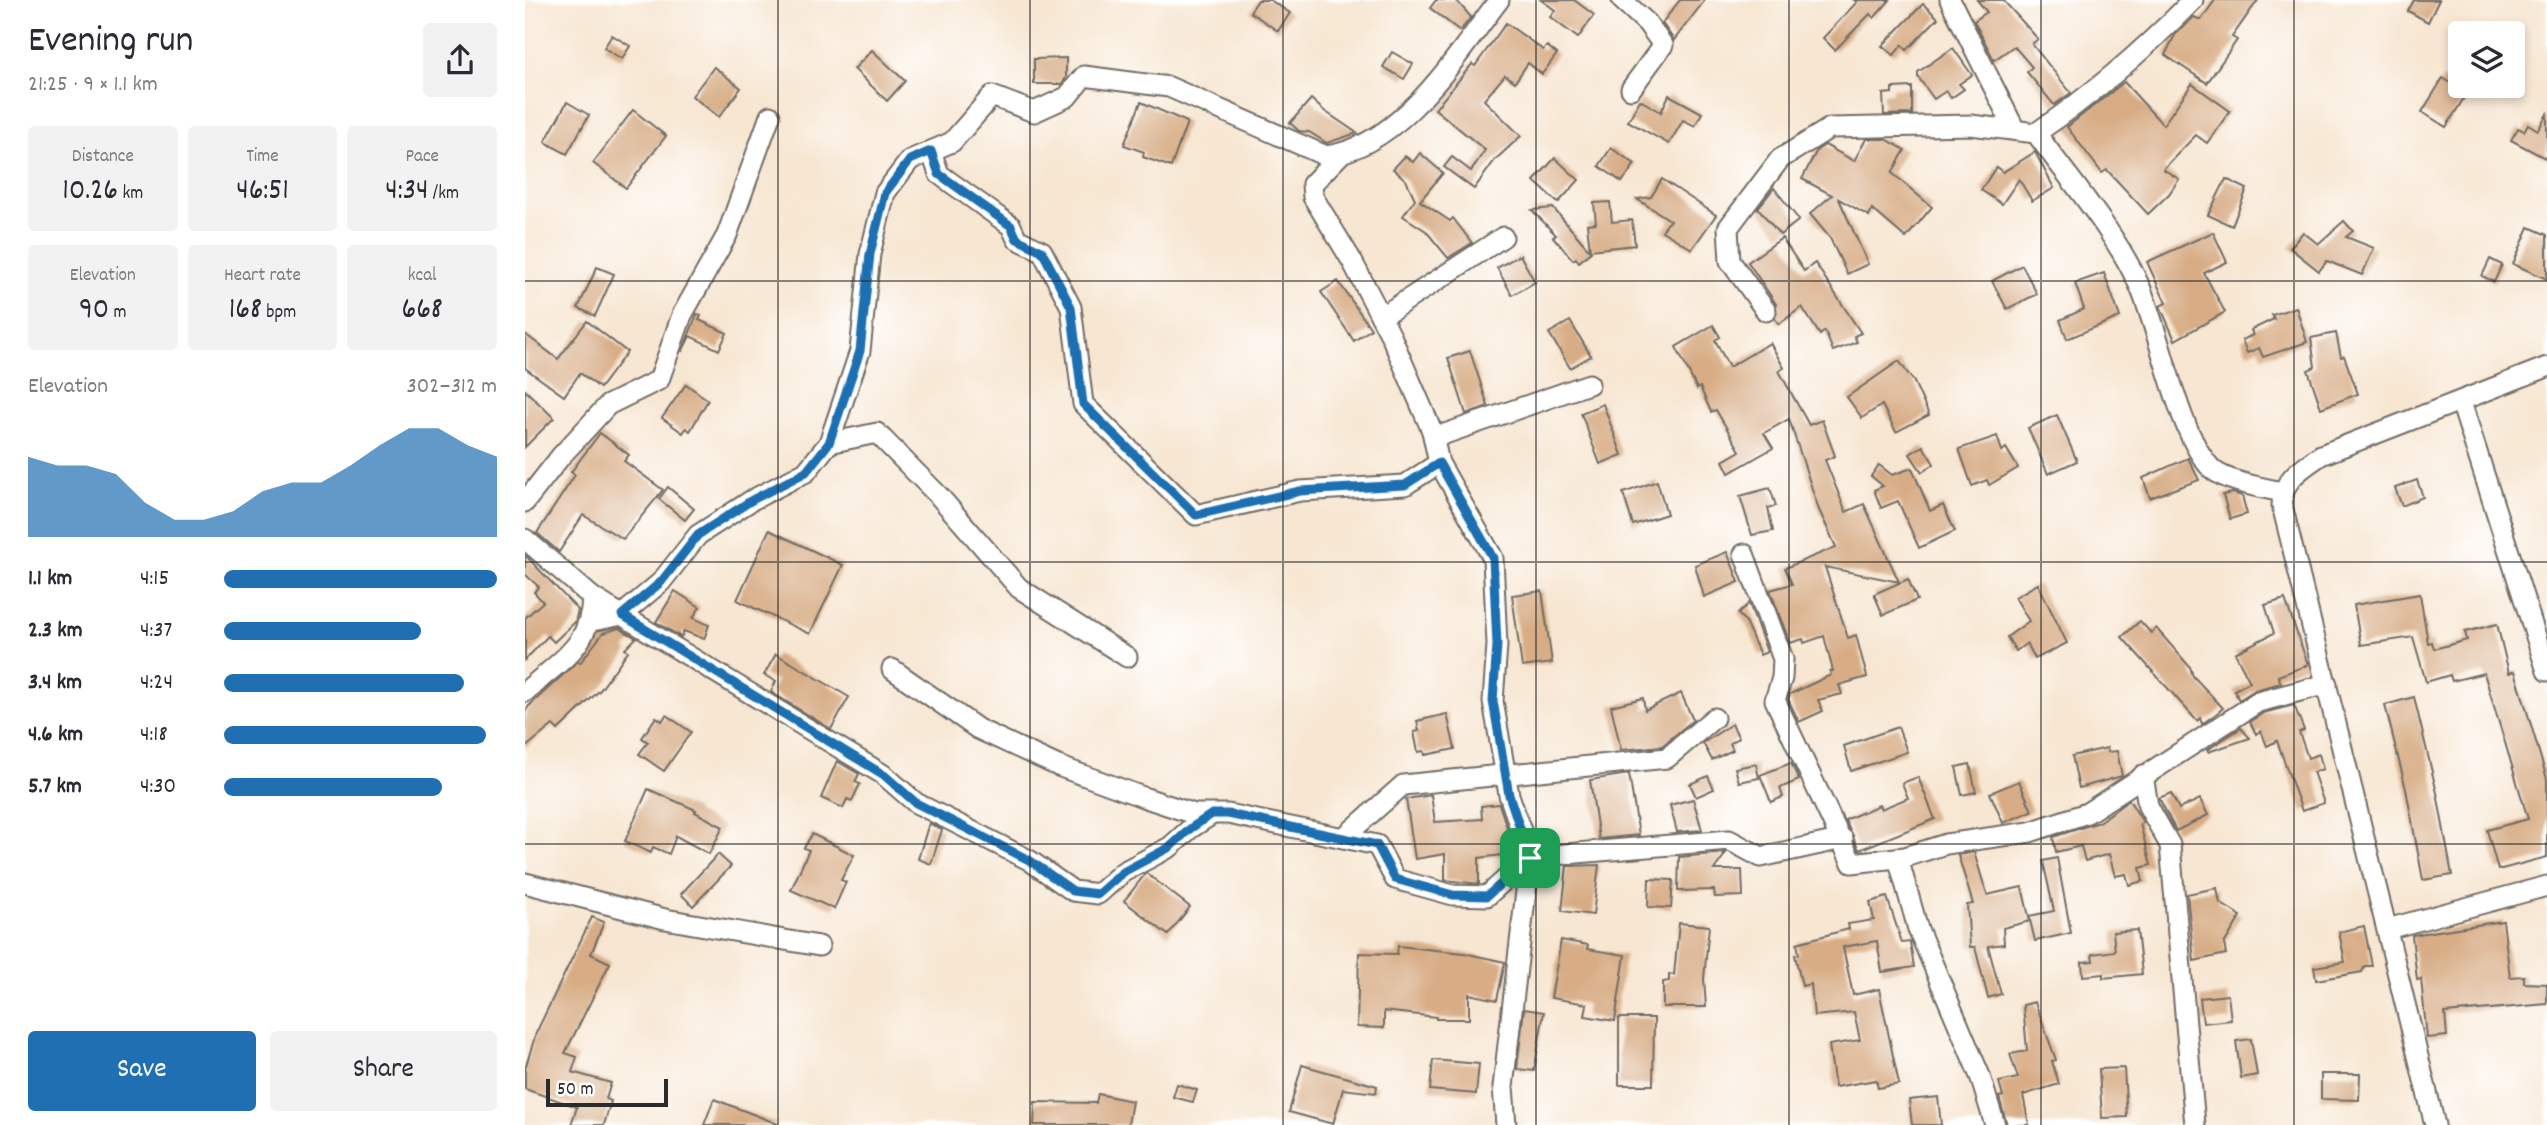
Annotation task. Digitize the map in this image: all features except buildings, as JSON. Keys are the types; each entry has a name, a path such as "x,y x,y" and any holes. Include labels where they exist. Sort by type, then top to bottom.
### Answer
{"street":[{"path":"592,621 622,615 661,582 698,535 752,500 806,472 829,443 860,351 870,254 885,193 910,160 952,142 992,96 1034,112 1067,97 1084,76 1169,87 1326,156 1351,153 1407,114 1424,97 1499,0"},
{"path":"1622,0 1647,23 1663,45 1631,89"},
{"path":"1950,0 2015,130"},
{"path":"1766,311 1730,261 1728,228 1780,159 1830,128 1971,125 2036,133 2086,99 2146,47 2193,0"},
{"path":"525,502 561,456 608,405 659,380 682,315 727,235 770,116"},
{"path":"2036,133 2125,257 2140,288 2193,442 2213,470 2250,485 2283,492"},
{"path":"931,151 939,174 1011,226 1017,239 1042,251 1071,307 1083,404 1196,515 1300,491 1405,485 1439,463"},
{"path":"1339,155 1312,184 1313,197 1381,317 1432,431 1439,463 1493,558 1497,645 1493,701 1506,776 1530,858 1503,1087 1506,1125"},
{"path":"1381,317 1503,237"},
{"path":"2435,1125 2283,505 2283,492 2292,477 2321,455 2547,367"},
{"path":"1432,431 1442,435 1589,384"},
{"path":"2461,402 2541,634 2547,671"},
{"path":"829,443 877,433 939,496 1019,588 1127,657"},
{"path":"525,539 592,597 884,775 916,803 1029,860 1073,891 1098,894 1123,872 1170,847 1212,814"},
{"path":"1744,554 1783,659 1782,678 1775,700 1843,839 1852,863 1898,858 1946,844 2030,832 2087,813 2258,702 2327,684"},
{"path":"525,692 579,644 592,621 592,597"},
{"path":"892,669 978,729 1058,766 1194,814 1228,814 1377,845 1395,879 1453,895 1487,896 1530,858 1729,840 1761,857 1843,839"},
{"path":"1343,838 1403,785 1667,758 1714,718"},
{"path":"2143,775 2148,806 2170,845 2195,1125"},
{"path":"1898,858 1918,929 1980,1076 1995,1125"},
{"path":"525,883 665,919 819,946"},
{"path":"2387,929 2547,886"}],"route":[{"path":"931,151 939,174 1011,226 1017,239 1042,251 1071,307 1083,404 1196,515 1300,491 1405,485 1439,463 1493,558 1497,645 1493,701 1509,795 1530,858 1487,896 1453,895 1395,879 1377,845 1228,814 1212,814 1170,847 1123,872 1098,894 1073,891 1029,860 916,803 884,775 622,615 661,582 698,535 752,500 806,472 829,443 860,351 870,254 885,193 910,160 931,151"}]}
